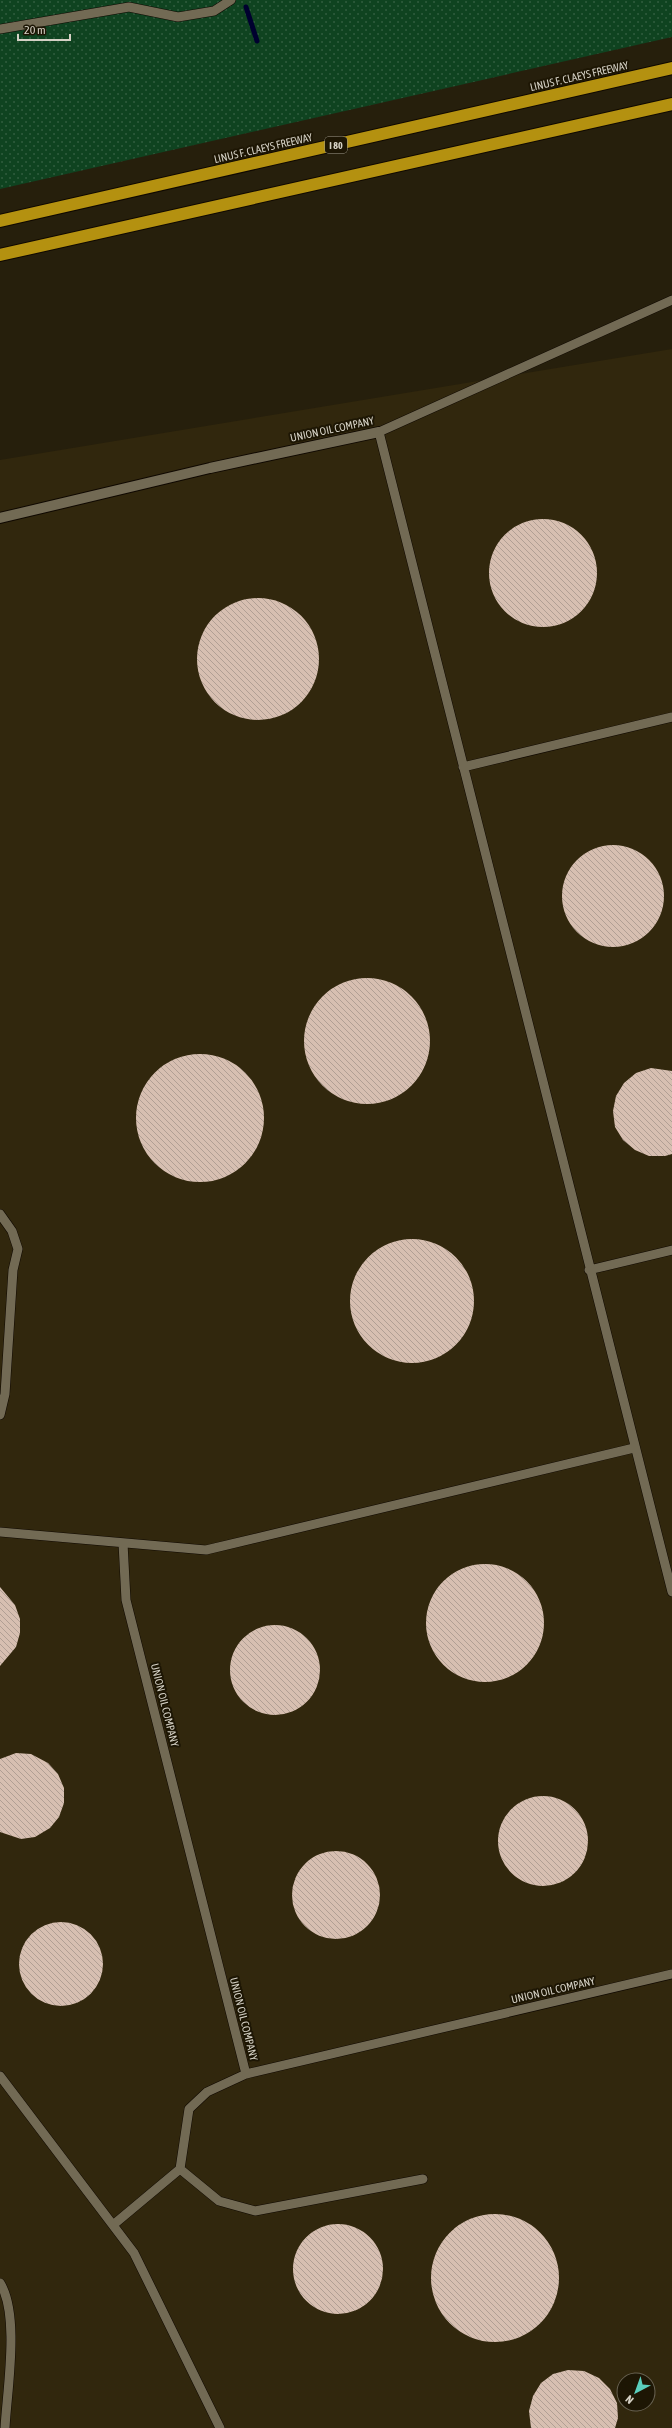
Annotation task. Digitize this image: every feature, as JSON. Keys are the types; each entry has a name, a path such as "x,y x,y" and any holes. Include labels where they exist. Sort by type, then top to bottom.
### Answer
{"highway":[{"name":"LINUS F. CLAEYS FREEWAY","path":"0,221 672,68"},
{"path":"0,255 672,104"}],"street":[{"name":"UNION OIL COMPANY","path":"0,518 210,468 379,432"}],"lane":[{"path":"0,29 128,7 178,17 214,11 231,0"},
{"name":"UNION OIL COMPANY","path":"379,432 672,300"},
{"path":"379,432 589,1270 672,1592"},
{"path":"463,767 672,717"},
{"path":"0,1214 12,1231 18,1249 13,1270 5,1394 0,1415"},
{"path":"589,1270 672,1250"},
{"path":"0,1532 206,1550 634,1448"},
{"name":"UNION OIL COMPANY","path":"123,1543 126,1600 246,2074 672,1974"},
{"path":"113,2225 180,2169 189,2109 207,2092 246,2074"},
{"path":"0,2076 134,2253 220,2428"},
{"path":"180,2169 218,2201 255,2212 423,2179"},
{"path":"0,2283 6,2292 12,2319 5,2428"}],"shaded area":[{"path":"672,349 672,2428 0,2428 0,460"}],"green space":[{"path":"0,0 672,0 672,37 0,189"}],"building":[{"path":"543,519 564,523 581,535 593,552 597,573 593,594 581,611 564,623 543,627 522,623 505,611 493,594 489,573 493,552 505,535 522,523"},
{"path":"258,598 281,602 292,608 301,616 309,625 315,636 319,659 315,682 309,693 301,702 292,710 281,716 258,720 235,716 224,710 215,702 207,693 201,682 197,659 201,636 207,625 215,616 224,608 235,602"},
{"path":"613,845 632,849 649,860 660,877 664,896 660,915 649,932 632,943 613,947 594,943 577,932 566,915 562,896 566,877 577,860 594,849"},
{"path":"361,978 373,978 391,982 412,996 426,1017 430,1041 426,1065 412,1086 391,1100 373,1104 361,1104 343,1100 322,1086 308,1065 304,1047 304,1035 308,1017 322,996 343,982"},
{"path":"206,1054 219,1056 230,1061 241,1068 250,1077 262,1099 264,1118 262,1137 257,1148 250,1159 241,1168 219,1180 194,1182 181,1180 170,1175 159,1168 150,1159 138,1137 136,1112 138,1099 143,1088 150,1077 159,1068 181,1056"},
{"path":"651,1068 672,1071 672,1154 665,1156 649,1156 635,1150 623,1140 615,1127 613,1111 616,1096 624,1083 636,1073"},
{"path":"412,1239 424,1240 436,1244 456,1257 469,1277 473,1289 473,1313 469,1325 456,1345 436,1358 424,1362 412,1363 400,1362 388,1358 368,1345 355,1325 351,1313 350,1301 351,1289 355,1277 368,1257 388,1244 400,1240"},
{"path":"485,1564 496,1565 508,1569 527,1581 539,1600 543,1612 543,1634 539,1646 527,1665 508,1677 496,1681 485,1682 474,1681 462,1677 443,1665 431,1646 427,1634 426,1623 427,1612 431,1600 443,1581 462,1569 474,1565"},
{"path":"0,1587 15,1605 20,1619 20,1633 16,1647 0,1666"},
{"path":"275,1625 292,1628 307,1638 317,1653 320,1670 317,1687 307,1702 292,1712 275,1715 258,1712 243,1702 233,1687 230,1670 233,1653 243,1638 258,1628"},
{"path":"16,1753 31,1754 48,1763 58,1774 64,1788 64,1803 59,1817 50,1828 35,1837 21,1839 0,1832 0,1759"},
{"path":"543,1796 560,1800 575,1809 584,1824 588,1841 584,1858 575,1873 560,1882 543,1886 526,1882 511,1873 502,1858 498,1841 502,1824 511,1809 526,1800"},
{"path":"336,1851 353,1854 361,1858 373,1870 377,1878 380,1895 377,1912 373,1920 361,1932 353,1936 336,1939 319,1936 311,1932 299,1920 295,1912 292,1895 295,1878 299,1870 311,1858 319,1854"},
{"path":"61,1922 77,1925 91,1934 100,1948 103,1964 100,1980 91,1994 77,2003 61,2006 45,2003 31,1994 22,1980 19,1964 22,1948 31,1934 45,1925"},
{"path":"501,2214 514,2216 531,2224 545,2237 557,2259 559,2278 557,2297 552,2308 545,2319 536,2328 514,2340 489,2342 476,2340 459,2332 445,2319 433,2297 431,2272 433,2259 441,2242 454,2228 476,2216"},
{"path":"338,2224 355,2228 370,2237 379,2252 383,2269 379,2286 370,2301 355,2310 338,2314 321,2310 306,2301 297,2286 293,2269 297,2252 306,2237 321,2228"},
{"path":"568,2370 584,2371 599,2378 610,2389 616,2401 616,2412 618,2412 618,2418 615,2428 531,2428 529,2411 533,2396 541,2383 553,2374"}],"waterway":[{"path":"246,7 257,41"}]}
